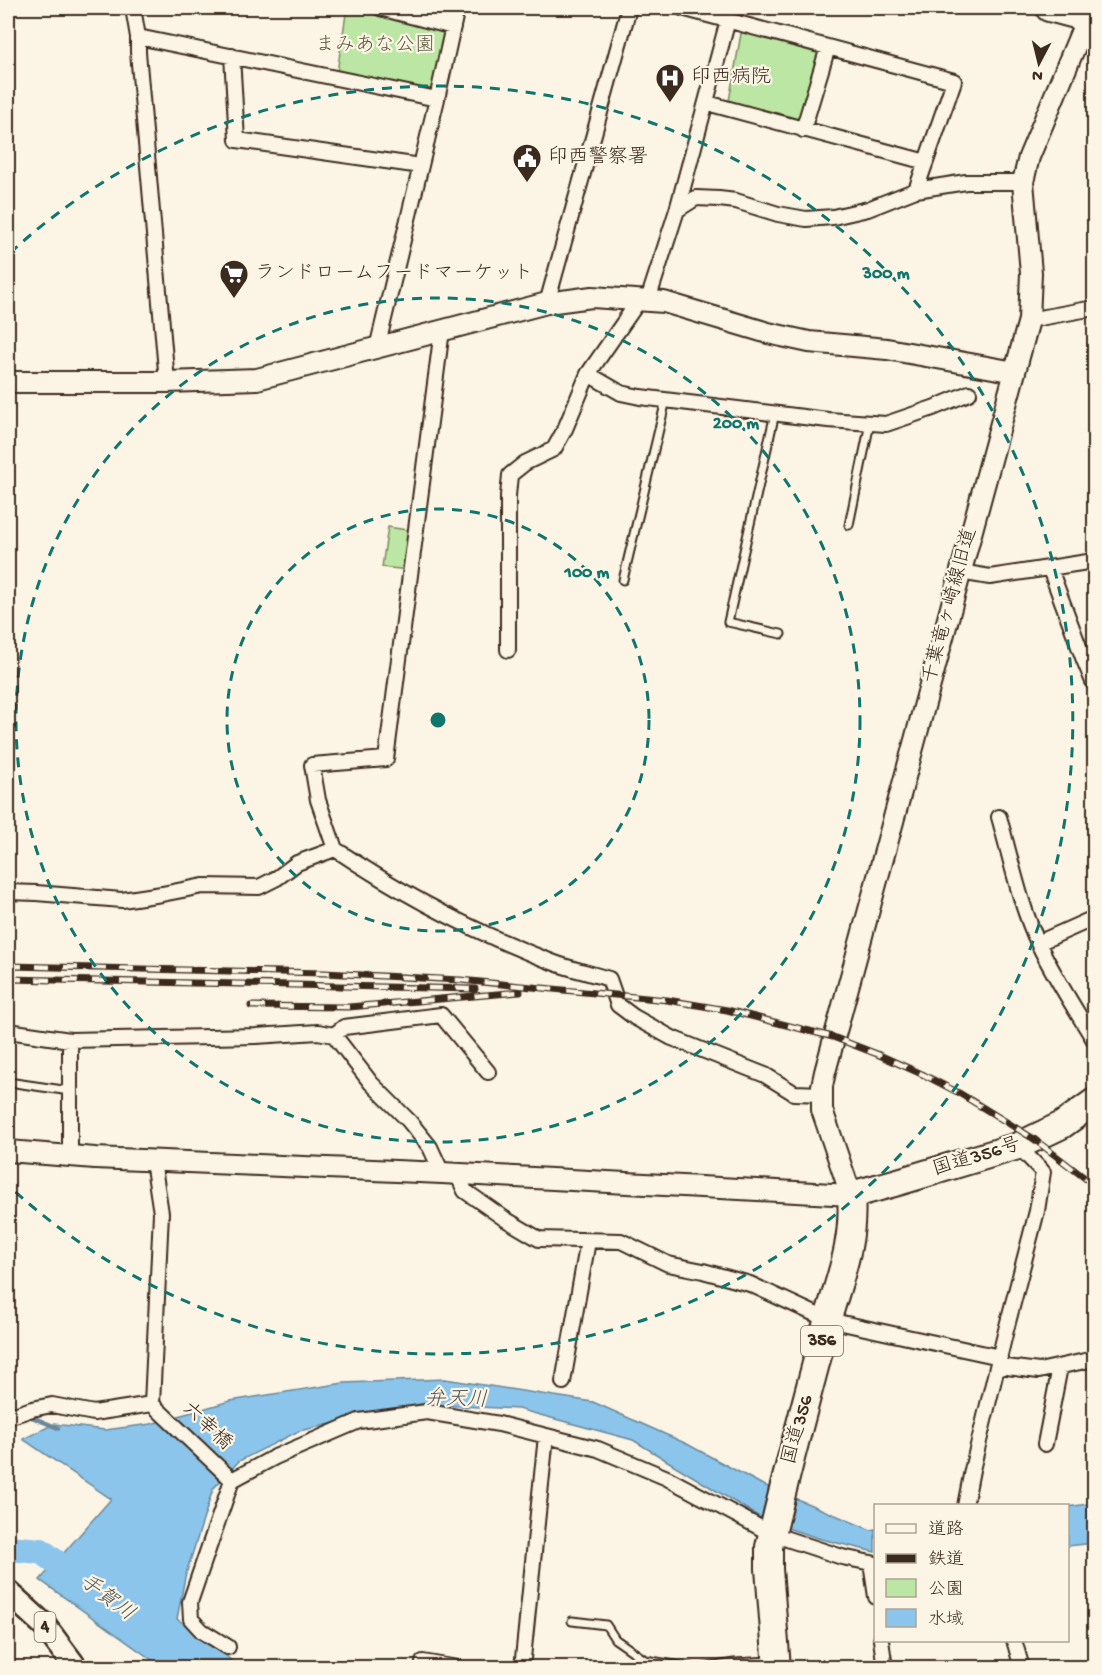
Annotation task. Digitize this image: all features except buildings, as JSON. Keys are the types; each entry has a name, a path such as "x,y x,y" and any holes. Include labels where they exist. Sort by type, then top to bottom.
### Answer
{"highway":[{"path":"1049,8 1091,15"},
{"name":"国道356号","path":"850,1195 1018,1146 1062,1125 1095,1102"},
{"name":"国道356","path":"777,1664 768,1558 784,1487 849,1248 850,1195"}],"main road":[{"name":"4","path":"8,1592 44,1625 76,1668"}],"street":[{"path":"133,8 138,37 167,382"},
{"path":"380,8 453,27"},
{"path":"377,348 457,8"},
{"path":"547,303 629,8"},
{"path":"682,8 954,81 916,190"},
{"name":"千葉竜ヶ崎線旧道","path":"850,1195 822,1110 825,1072 1029,320 1031,273 1023,183 1029,158 1091,15"},
{"path":"508,650 510,475 525,463 554,449 588,374 644,300 677,210 728,20"},
{"path":"138,37 437,99"},
{"path":"803,130 828,46"},
{"path":"232,56 237,140 421,166"},
{"path":"707,103 926,162"},
{"path":"677,210 696,198 719,199 736,201 806,219 833,217 868,209 916,190 966,182 1023,183"},
{"path":"8,382 167,382 257,379 547,303 592,297 664,302 768,333 809,342 887,349 1015,372"},
{"path":"1029,320 1095,308"},
{"path":"442,330 386,759 312,765 318,800 335,849 390,884 474,929 554,963 609,979 618,1005 634,1017 672,1038 765,1075 794,1093 822,1094"},
{"path":"588,374 621,393 775,413 886,424 969,393"},
{"path":"960,572 990,578 1095,561"},
{"path":"1050,569 1095,684"},
{"path":"999,817 1022,899 1038,943 1058,981 1095,1040"},
{"path":"8,892 122,900 203,886 259,887 277,878 297,863 335,849"},
{"path":"1038,943 1095,918"},
{"path":"334,1035 344,1027 441,1016 489,1072"},
{"path":"8,1031 70,1040 256,1036 318,1032 334,1035 370,1083 409,1121 465,1191 539,1239 621,1241 668,1264 703,1270 750,1284 828,1320 1039,1371 1095,1359"},
{"path":"70,1040 70,1156"},
{"path":"965,1504 1037,1212 1043,1172 1018,1146"},
{"path":"8,1150 153,1161 850,1195"},
{"path":"8,1417 52,1405 94,1413 152,1404 161,1213 153,1161"},
{"path":"563,1382 588,1241"},
{"path":"1045,1444 1060,1366"},
{"name":"六幸橋","path":"152,1404 232,1480"},
{"path":"228,1647 202,1631 190,1619 190,1602 232,1480 275,1457 359,1421 427,1412 500,1424 598,1449 667,1478 773,1530 842,1557 873,1564"},
{"path":"522,1668 546,1436"},
{"path":"881,1642 885,1668"},
{"path":"1014,1642 1022,1668"},
{"path":"423,1662 458,1668"}],"lane":[{"path":"623,580 666,400"},
{"path":"775,413 728,622 781,634"},
{"path":"849,525 870,423"},
{"path":"8,1082 70,1091"},
{"path":"572,1621 606,1625 615,1639 645,1660 693,1668"},
{"path":"703,1668 734,1663 777,1664"}],"green space":[{"name":"まみあな公園","path":"347,8 360,8 450,31 434,93 337,72"},
{"path":"742,28 821,49 800,121 729,101"},
{"path":"388,527 413,531 408,570 382,567"}],"water":[{"name":"弁天川","path":"445,1379 593,1402 687,1444 761,1484 871,1530 874,1529 874,1552 821,1539 766,1521 633,1440 518,1409 421,1404 299,1431 239,1461 213,1489 185,1577 177,1619 219,1649 238,1667 162,1667 40,1580 111,1499 23,1439 54,1424 105,1430 151,1424 230,1401 344,1383"},
{"path":"1094,1503 1094,1543 1069,1546 1069,1507"}],"waterway":[{"path":"27,1415 58,1428"},
{"name":"手賀川","path":"8,1548 41,1551 82,1582"}],"railway":[{"path":"8,966 324,973 460,980 667,1000 727,1010 833,1037 924,1075 959,1093 1034,1139 1094,1185"},
{"path":"8,979 475,989"},
{"path":"251,1006 349,1007 520,992"}],"place":[{"name":"印西病院","path":"670,104"},
{"name":"印西警察署","path":"527,184"},
{"name":"ランドロームフードマーケット","path":"234,300"}]}
